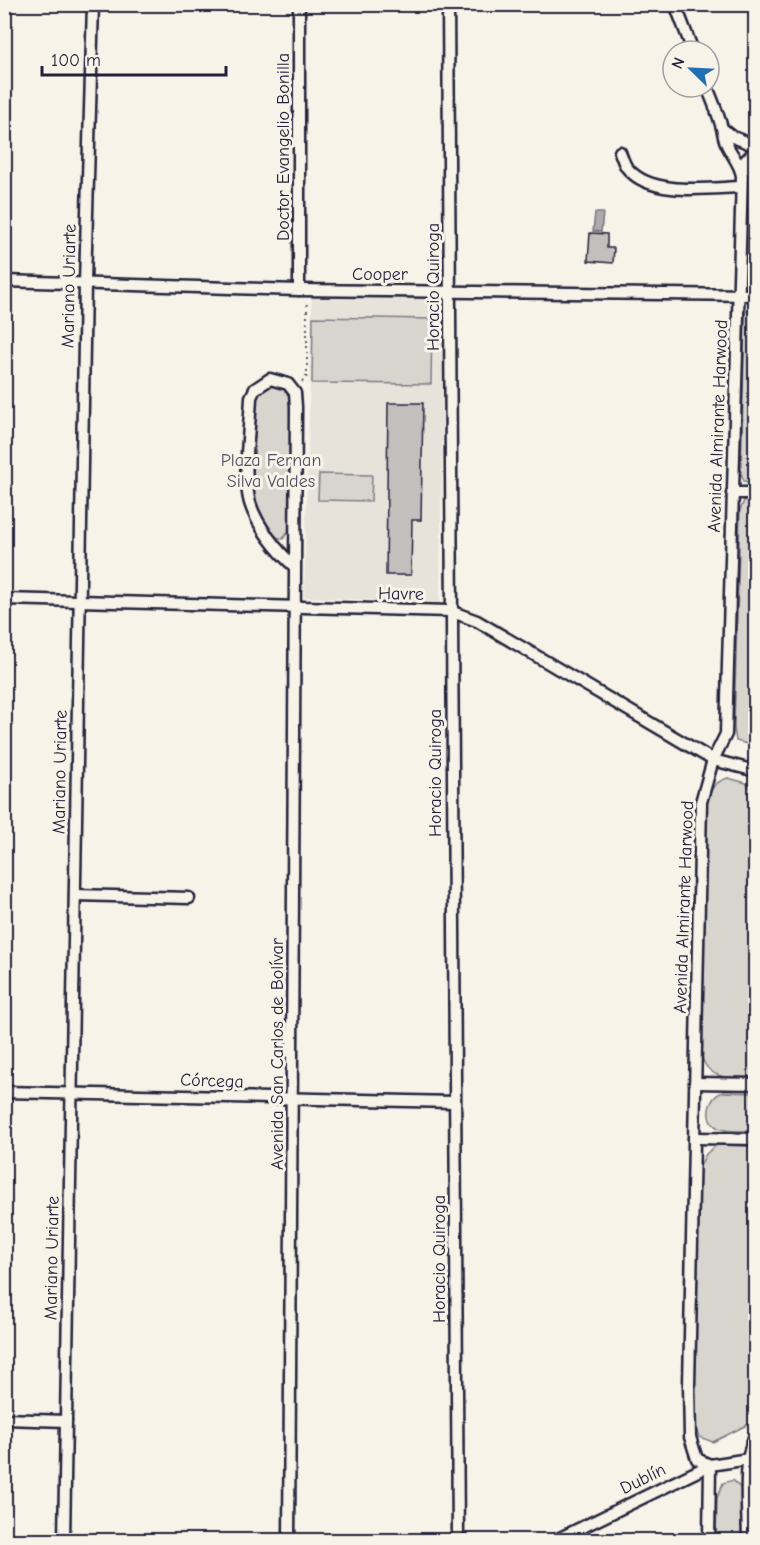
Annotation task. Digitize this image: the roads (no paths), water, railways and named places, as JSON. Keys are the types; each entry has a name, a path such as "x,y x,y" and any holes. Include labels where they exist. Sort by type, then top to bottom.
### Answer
{"street":[{"name":"Mariano Uriarte","path":"64,1540 85,283 93,4"},
{"name":"Doctor Evangelio Bonilla","path":"300,4 303,290"},
{"name":"Horacio Quiroga","path":"448,4 450,611 458,1540"},
{"path":"675,4 688,39"},
{"name":"Avenida Almirante Harwood","path":"710,1465 697,1459 690,1437 688,1385 701,802 712,760 726,734 741,187 740,166 724,138 724,130 712,99"},
{"path":"724,130 733,137 756,146"},
{"path":"756,150 740,166 756,171"},
{"path":"620,152 628,169 656,184 691,189 741,187"},
{"name":"Cooper","path":"4,281 303,290 756,295"},
{"name":"Avenida San Carlos de Bolívar","path":"289,1540 296,609 295,393 288,384 270,379 255,389 250,397 248,486 256,516 281,555 295,567"},
{"path":"732,493 756,493"},
{"name":"Havre","path":"4,599 296,609 450,611 477,621 712,760 756,771"},
{"path":"75,895 189,898"},
{"path":"695,1083 756,1084"},
{"name":"Córcega","path":"4,1092 454,1102"},
{"path":"694,1138 756,1140"},
{"path":"4,1419 66,1421"},
{"path":"748,1540 749,1459 751,1442 756,1435"},
{"name":"Dublín","path":"556,1540 710,1465 749,1459"},
{"path":"709,1540 710,1465"}],"park label":[{"name":"Plaza Fernan Silva Valdes","path":"271,470"}]}
